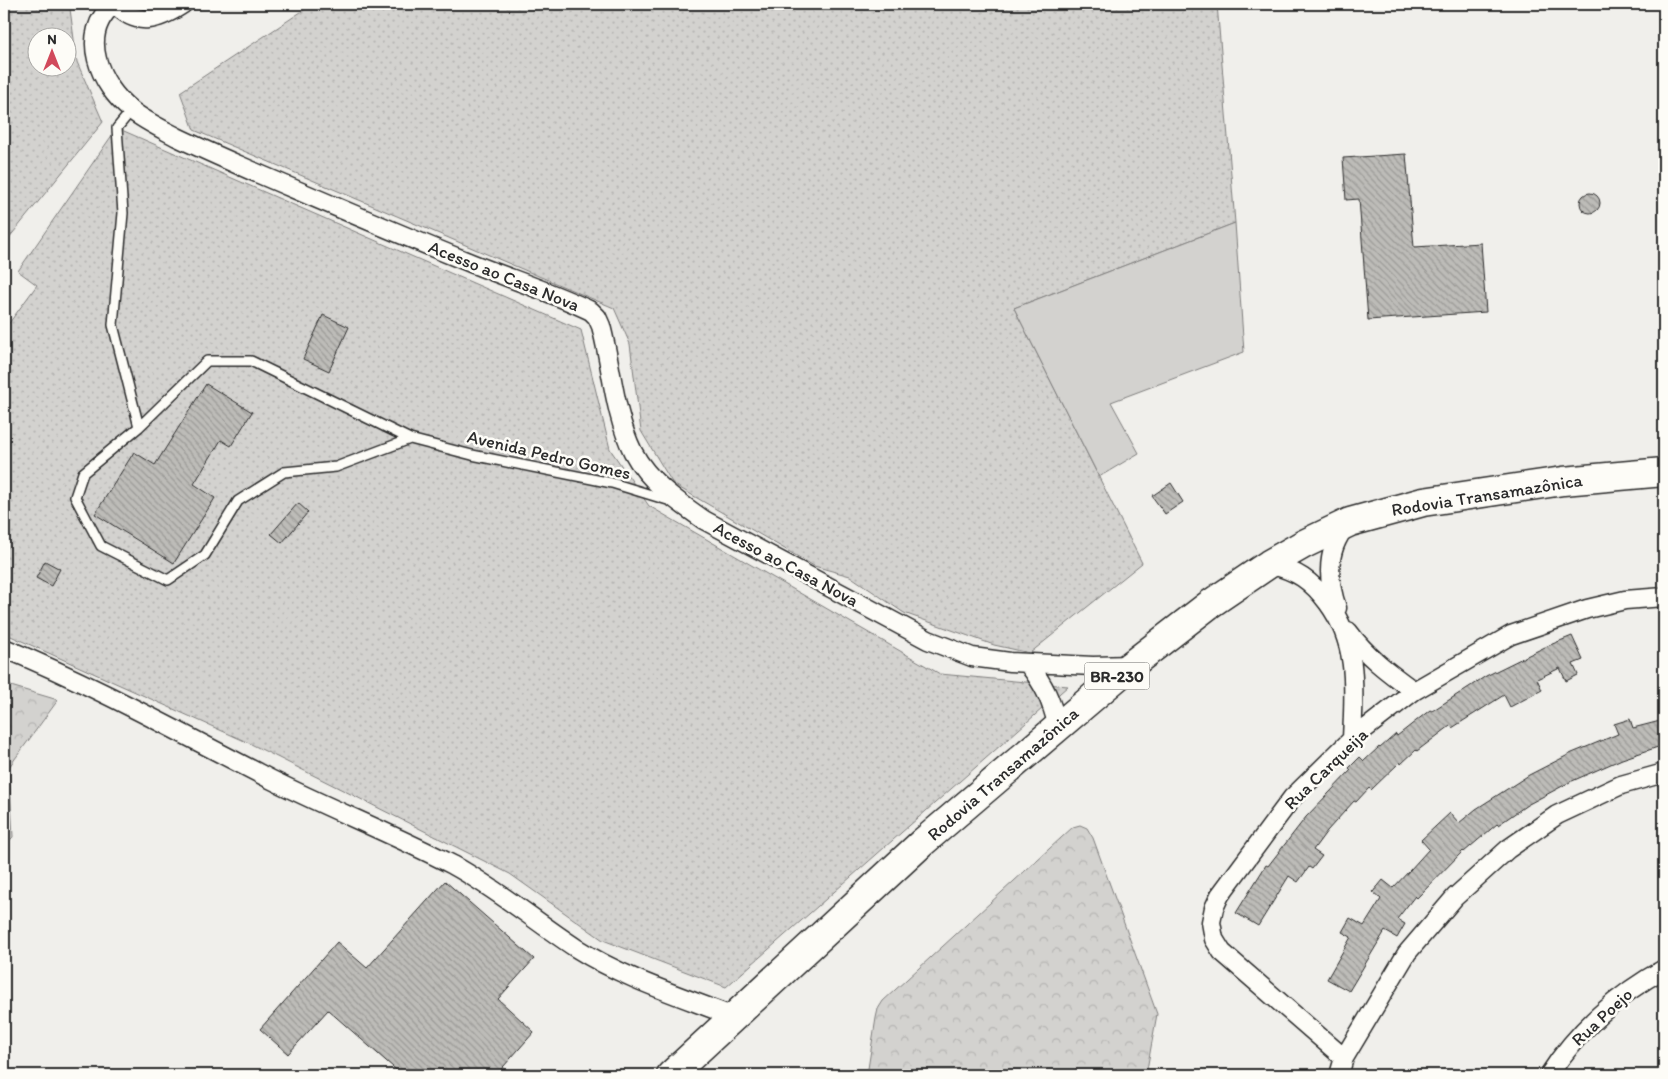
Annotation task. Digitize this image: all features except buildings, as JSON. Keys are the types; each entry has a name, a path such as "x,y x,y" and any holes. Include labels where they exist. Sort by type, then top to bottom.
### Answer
{"highway":[{"name":"Rodovia Transamazônica","path":"671,1075 923,842 1131,664 1210,604 1269,564 1304,544 1350,522 1423,502 1563,481 1664,472"}],"street":[{"path":"114,4 130,16 142,19 162,16 183,4"},
{"name":"Acesso ao Casa Nova","path":"114,4 102,15 97,26 95,39 96,54 107,85 131,110 156,126 210,153 452,256 591,311 597,317 601,326 625,433 634,453 649,475 681,504 704,520 928,640 972,656 1028,664 1110,666 1131,664"},
{"path":"1350,522 1334,545 1331,558 1330,582 1349,648 1353,675 1352,739"},
{"path":"1269,564 1289,569 1306,579 1316,588 1371,658 1414,691"},
{"name":"Rua Carqueija","path":"1344,1058 1222,952 1214,938 1211,922 1214,908 1224,889 1286,806 1352,739 1414,691 1511,635 1587,609 1625,600 1664,597"},
{"path":"4,648 134,708 272,780 453,866 487,885 577,948 612,968 640,981 734,1017"},
{"path":"1028,664 1042,683 1052,705 1058,727"},
{"path":"1339,1075 1344,1058 1407,953 1455,897 1508,849 1557,816 1621,785 1664,773"},
{"name":"Rua Poejo","path":"1549,1075 1557,1062 1584,1030 1610,1005 1644,980 1664,969"}],"lane":[{"path":"131,110 117,128 123,213 113,325 139,427"},
{"name":"Avenida Pedro Gomes","path":"410,439 336,467 284,472 238,501 205,555 168,580 100,546 75,497 83,473 139,427 207,361 251,361 410,439 472,455 612,483 681,504"}],"green space":[{"path":"4,4 71,4 73,28 28,28 28,78 78,78 78,64 103,122 4,244"},
{"path":"313,4 1217,4 1235,223 1014,308 1142,563 1030,653 994,645 904,613 850,576 814,566 673,484 641,431 630,344 614,308 194,130 180,92"},
{"path":"117,128 581,330 610,449 649,506 940,674 1068,686 726,987 603,940 510,874 249,743 4,633 4,330 37,285 18,271"},
{"path":"1235,223 1244,352 1111,402 1139,453 1099,477 1014,308"},
{"path":"4,684 58,700 9,767 13,837 4,846"},
{"path":"1080,825 1087,828 1093,838 1157,1014 1146,1075 867,1075 876,1018 878,1009 883,1001 1073,827"}]}
